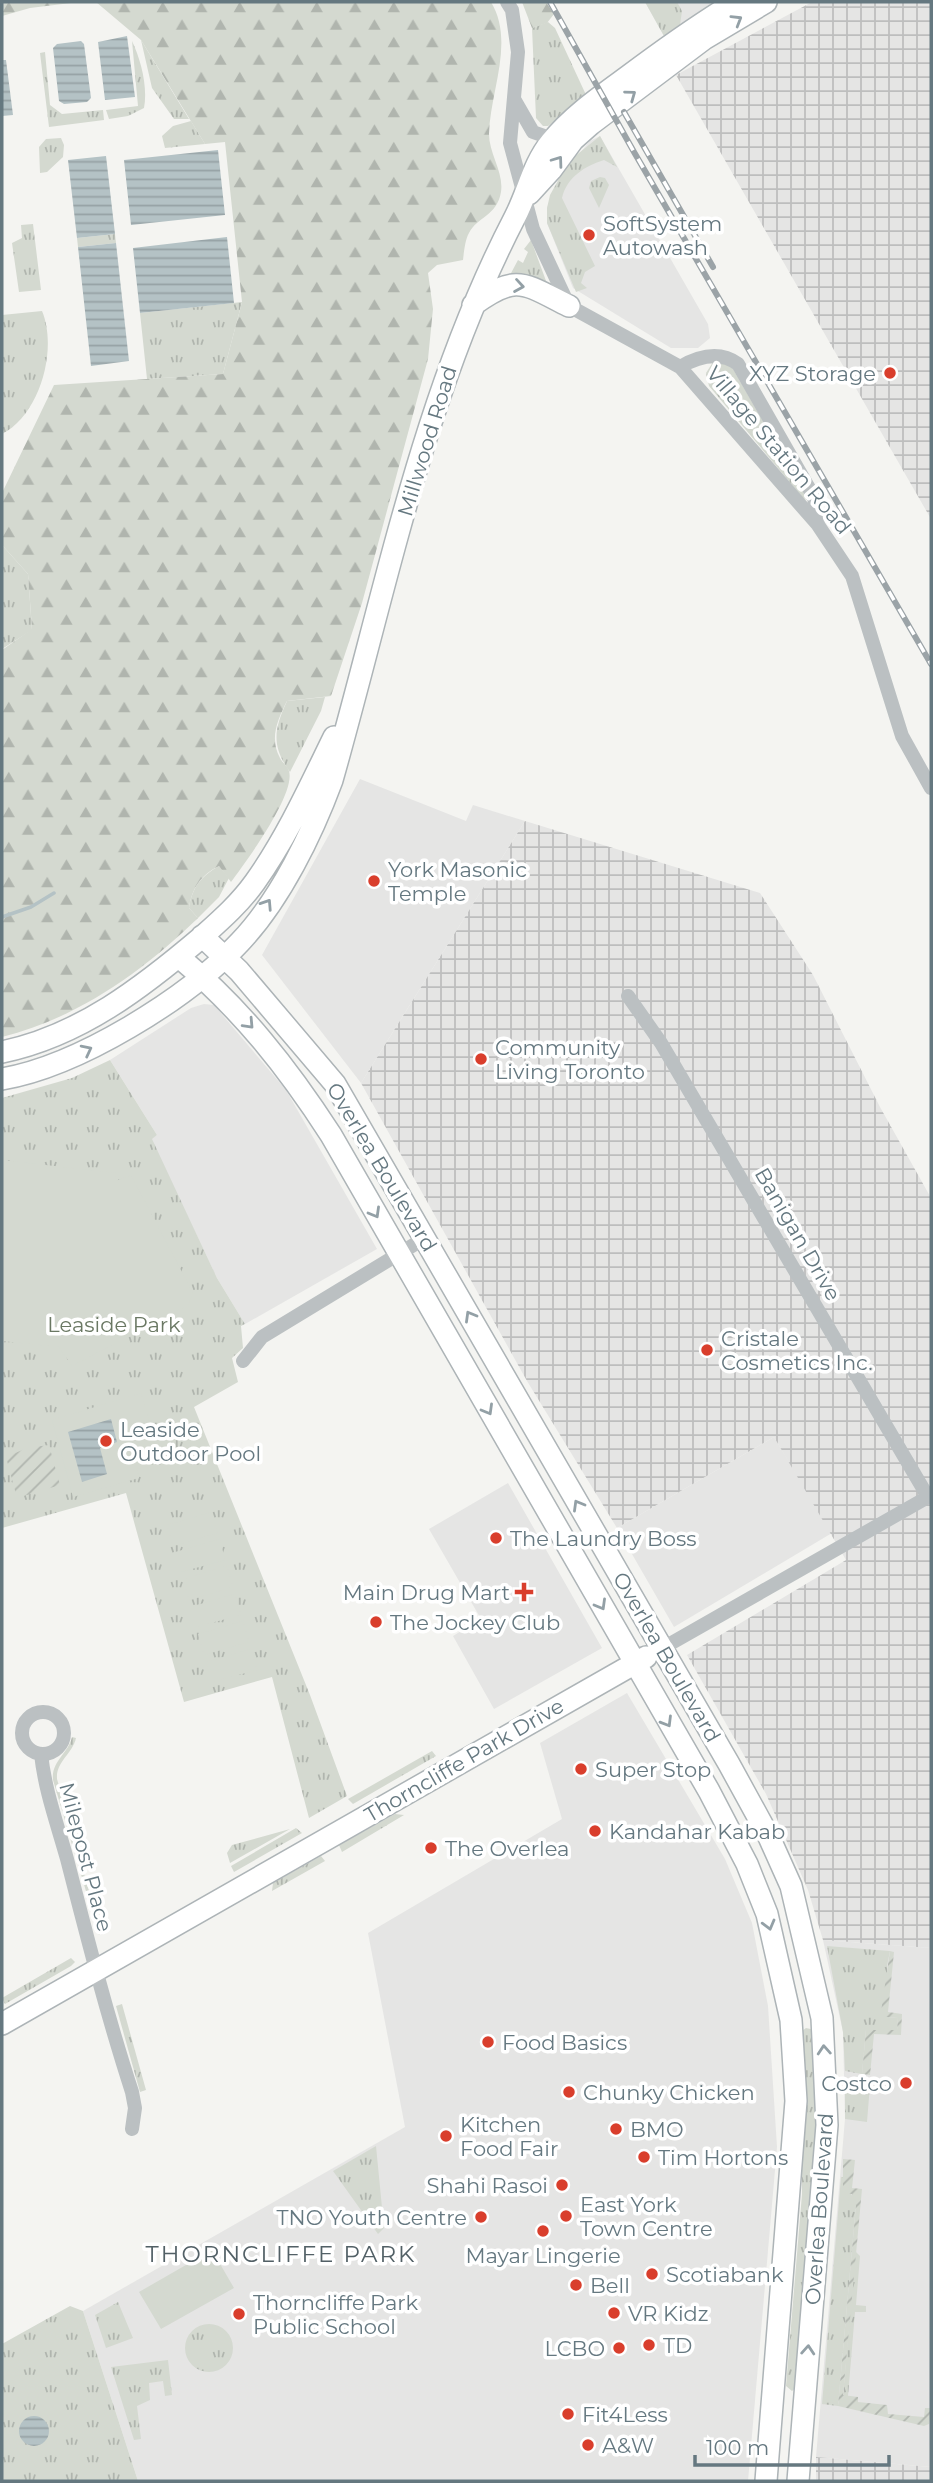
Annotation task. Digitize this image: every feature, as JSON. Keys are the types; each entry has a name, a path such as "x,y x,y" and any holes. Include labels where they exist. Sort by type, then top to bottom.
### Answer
{"main road":[{"name":"Millwood Road","path":"2,1079 24,1076 85,1052 156,1011 240,943 266,908 317,820 332,780 439,391 471,307 525,198 537,160 553,139 585,108 689,30 736,2"},
{"name":"Millwood Road","path":"525,198 551,170 573,140 591,124 704,39 766,2"},
{"path":"471,307 495,289 511,283 523,284 569,306"},
{"name":"Millwood Road","path":"2,1052 22,1048 78,1026 136,991 227,915 254,883 304,799 354,694"},
{"name":"Overlea Boulevard","path":"202,936 224,957 335,1084 743,1789 791,1886 822,2018 827,2124 798,2481"},
{"name":"Overlea Boulevard","path":"179,957 201,975 293,1075 709,1791 747,1864 767,1914 791,2020 796,2101 766,2481"},
{"name":"Thorncliffe Park Drive","path":"2,2024 661,1649"}],"street":[{"path":"507,2 512,10 519,52 510,143 533,229 569,306"},
{"path":"514,99 533,132 553,139"},
{"name":"Village Station Road","path":"569,306 680,368 818,525 852,576 902,736 931,788"},
{"path":"680,368 716,355 728,357 738,364 814,497 818,525"},
{"name":"Banigan Drive","path":"628,996 661,1043 928,1497"},
{"path":"243,1361 262,1337 425,1238"},
{"name":"Thorncliffe Park Drive","path":"661,1649 928,1497"},
{"name":"Milepost Place","path":"41,1754 44,1784 132,2092 135,2108 132,2129"}],"shaded area":[{"path":"645,2 713,2 664,36"},
{"name":"XYZ Storage","path":"812,2 931,2 931,519 676,75"},
{"path":"127,36 135,97 105,100 98,42"},
{"path":"81,41 84,44 91,98 87,102 64,104 59,101 53,48 57,44"},
{"path":"2,60 6,60 13,115 2,116"},
{"path":"600,136 708,324 710,338 698,348 671,348 573,288 547,223 547,208 559,178 590,141"},
{"path":"218,150 225,215 131,225 124,160"},
{"path":"106,156 115,234 77,238 68,160"},
{"path":"227,237 234,303 140,313 133,248"},
{"path":"116,243 129,361 91,366 78,247"},
{"path":"360,779 466,821 473,805 525,821 361,1083 262,955"},
{"path":"525,821 760,893 813,975 880,1107 931,1198 931,1948 823,1940 808,1890 766,1794 687,1655 846,1560 774,1437 617,1528 527,1381 361,1083"},
{"path":"204,1004 214,1005 286,1090 377,1249 245,1324 217,1278 151,1139 157,1135 110,1060 191,1008"},
{"path":"111,1419 117,1442 100,1448 107,1474 82,1482 68,1432"},
{"path":"774,1437 832,1533 674,1627 617,1528"},
{"path":"508,1483 602,1648 494,1709 453,1636 481,1619 429,1529"},
{"path":"627,1693 725,1859 752,1923 768,2006 777,2147 748,2481 138,2481 83,2311 405,2127 368,1933 562,1819 540,1743"},
{"path":"823,1940 931,1948 931,2467 816,2457 845,2119 843,2032"},
{"path":"34,2416 44,2421 49,2431 44,2441 34,2446 24,2441 19,2431 24,2421"},
{"path":"816,2457 931,2467 931,2481 816,2481"}],"green space":[{"path":"2,2 79,2 30,8 2,16"},
{"path":"96,2 491,2 498,17 501,50 489,134 501,192 495,206 469,233 463,260 437,265 428,273 433,309 428,359 362,603 331,696 287,701 281,715 275,743 280,758 289,771 289,782 268,828 231,882 219,866 202,878 192,894 189,908 198,918 154,957 108,991 83,1005 30,1029 2,1037 2,650 32,629 28,574 2,545 2,493 54,385 223,374 242,302 225,142 205,144 141,40"},
{"path":"522,2 546,2 554,14 547,23 532,28"},
{"path":"645,2 677,2 682,11 680,25 664,36"},
{"path":"548,22 555,28 587,97 548,126 543,126 536,118 532,28"},
{"path":"141,40 189,119 174,119 152,88"},
{"path":"132,41 143,74 144,108 128,116 109,119 106,110 138,106"},
{"path":"45,52 50,105 62,114 103,110 104,120 49,127 40,53"},
{"path":"191,121 205,144 165,148 162,136 173,126"},
{"path":"600,136 617,167 604,160 584,169 572,178 562,198 595,266 585,272 581,283 587,288 576,292 547,223 547,208 550,195 569,161"},
{"path":"61,138 64,145 63,157 47,172 40,173 39,147 46,139"},
{"path":"605,178 609,185 599,208 589,188 591,181"},
{"path":"33,224 41,290 19,292 12,243 22,238 21,225"},
{"path":"115,234 116,243 78,247 77,238"},
{"path":"531,240 549,289 510,275 518,260 523,263 528,252 524,249"},
{"path":"242,302 223,374 147,379 140,313"},
{"path":"42,311 48,344 42,380 27,412 2,434 2,315"},
{"path":"713,362 729,362 809,501 803,498 709,386 706,373"},
{"path":"2,545 28,574 32,630 2,649"},
{"path":"325,697 321,711 290,772 280,754 276,737 287,701"},
{"path":"219,866 229,878 219,897 198,918 189,908 192,894 202,878"},
{"name":"Leaside Park","path":"110,1060 157,1135 152,1139 217,1278 245,1324 241,1326 243,1348 232,1358 238,1382 194,1407 310,1695 347,1796 309,1818 272,1677 184,1702 126,1493 2,1528 2,1098 72,1078"},
{"path":"2,1160 116,1173 115,1181 131,1175 193,1293 188,1305 72,1366 59,1347 2,1341"},
{"name":"Leaside Outdoor Pool","path":"141,1393 161,1462 137,1469 139,1478 73,1497 52,1420"},
{"path":"49,1445 60,1485 17,1498 6,1457 27,1448"},
{"path":"212,1512 218,1533 173,1546 167,1525"},
{"path":"220,1539 225,1560 181,1572 175,1552"},
{"path":"227,1566 233,1587 189,1600 183,1579"},
{"path":"235,1594 241,1615 196,1627 190,1607"},
{"path":"243,1621 249,1642 204,1655 198,1634"},
{"path":"251,1649 257,1670 212,1682 206,1662"},
{"path":"72,1737 76,1738 74,1744 59,1767 57,1779 101,1933 99,1935 53,1780 57,1763"},
{"path":"432,1751 436,1756 353,1804 348,1799"},
{"path":"395,1814 404,1815 342,1852 339,1845"},
{"path":"296,1828 302,1833 234,1872 231,1866"},
{"path":"290,1829 230,1863 227,1853 232,1845"},
{"path":"321,1856 325,1861 272,1891 273,1883"},
{"path":"827,1946 890,1951 887,1966 887,2017 898,2018 897,2030 866,2030 862,2074 845,2071 843,2032"},
{"path":"890,1951 894,1952 888,2012 902,2014 901,2035 874,2034 870,2075 862,2074 866,2030 897,2030 898,2018 887,2017 881,2012"},
{"path":"71,1958 75,1962 71,1966 5,2004 2,1998"},
{"path":"122,2004 146,2090 140,2092 116,2006"},
{"path":"806,2028 815,2030 821,2091 797,2387 792,2391 786,2386 802,2194 802,2031"},
{"path":"845,2082 870,2085 867,2122 845,2119"},
{"path":"376,2146 384,2228 378,2234 333,2171"},
{"path":"843,2159 855,2160 852,2188 862,2189 843,2395 858,2397 858,2402 887,2405 888,2414 924,2417 925,2408 931,2408 929,2424 924,2426 838,2406 856,2205 852,2205 852,2194 843,2193"},
{"path":"841,2177 844,2177 856,2205 838,2406 822,2404"},
{"path":"212,2250 234,2288 161,2329 139,2292"},
{"path":"855,2251 860,2256 856,2305 866,2306 866,2312 855,2312 848,2396 843,2396"},
{"path":"118,2302 133,2338 106,2348 95,2315"},
{"path":"70,2306 83,2311 138,2481 2,2481 2,2344"},
{"path":"209,2324 226,2331 233,2348 226,2365 209,2372 192,2365 185,2348 192,2331"},
{"path":"168,2360 172,2395 165,2396 163,2381 149,2383 150,2400 137,2406 141,2439 134,2440 111,2367"}],"waterway":[{"path":"2,917 31,907 54,893"}],"railway":[{"path":"550,2 931,664"},
{"path":"624,112 713,267"}],"place":[{"name":"SoftSystem Autowash","path":"589,235"},
{"name":"XYZ Storage","path":"890,373"},
{"name":"York Masonic Temple","path":"374,881"},
{"name":"Community Living Toronto","path":"481,1059"},
{"name":"Cristale Cosmetics Inc.","path":"707,1350"},
{"name":"Leaside Outdoor Pool","path":"106,1441"},
{"name":"The Laundry Boss","path":"496,1538"},
{"name":"Main Drug Mart","path":"524,1592"},
{"name":"The Jockey Club","path":"376,1622"},
{"name":"Super Stop","path":"581,1769"},
{"name":"Kandahar Kabab","path":"595,1831"},
{"name":"The Overlea","path":"431,1848"},
{"name":"Food Basics","path":"488,2042"},
{"name":"Costco","path":"906,2083"},
{"name":"Chunky Chicken","path":"569,2092"},
{"name":"BMO","path":"616,2129"},
{"name":"Kitchen Food Fair","path":"446,2136"},
{"name":"Tim Hortons","path":"644,2157"},
{"name":"Shahi Rasoi","path":"562,2185"},
{"name":"East York Town Centre","path":"566,2216"},
{"name":"TNO Youth Centre","path":"481,2217"},
{"name":"Mayar Lingerie","path":"543,2231"},
{"name":"Scotiabank","path":"652,2274"},
{"name":"Bell","path":"576,2285"},
{"name":"VR Kidz","path":"614,2313"},
{"name":"Thorncliffe Park Public School","path":"239,2314"},
{"name":"TD","path":"649,2345"},
{"name":"LCBO","path":"619,2348"},
{"name":"Fit4Less","path":"568,2414"},
{"name":"A&W","path":"588,2445"}],"district":[{"name":"THORNCLIFFE PARK","path":"281,2254"}]}
